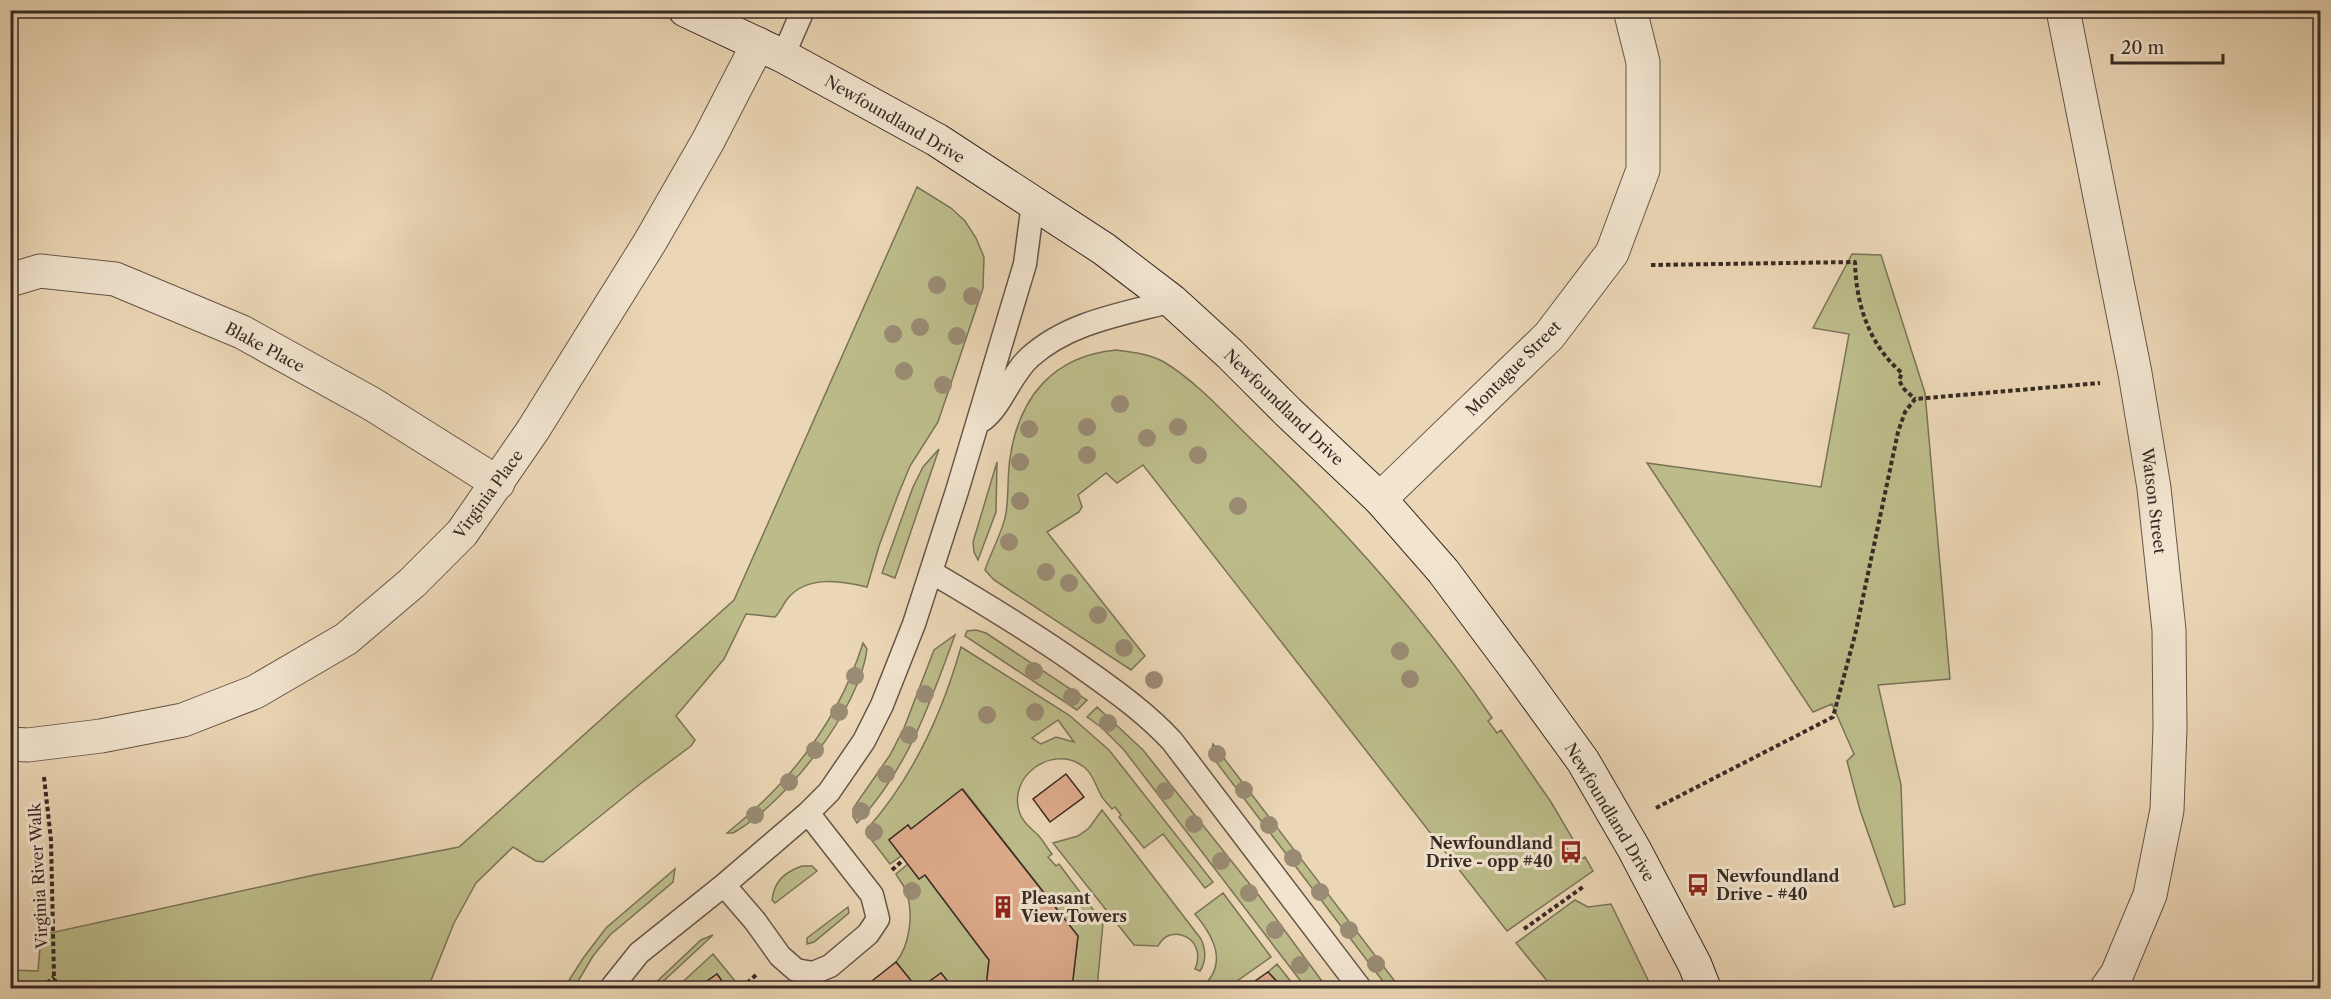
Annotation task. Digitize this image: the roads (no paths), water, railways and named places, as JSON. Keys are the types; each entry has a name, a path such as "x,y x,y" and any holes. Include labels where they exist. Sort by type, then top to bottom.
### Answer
{"street":[{"name":"Newfoundland Drive","path":"685,10 770,50 937,140 1104,249 1172,301 1230,354 1380,499 1443,571 1582,761 1634,849 1695,966 1704,988"},
{"name":"Montague Street","path":"1380,499 1549,336 1612,253 1642,170 1642,62 1630,10"},
{"name":"Watson Street","path":"2063,10 2154,488 2169,630 2170,728 2167,810 2150,895 2117,974 2107,988"},
{"name":"Virginia Place","path":"10,744 28,745 101,736 183,720 255,692 346,639 412,583 462,533 498,483 650,242 708,141 770,50"},
{"name":"Blake Place","path":"10,280 40,271 115,279 242,332 372,404 498,483"}],"lane":[{"path":"770,50 803,10"},
{"path":"611,988 639,953 808,813 829,792 850,763 878,714 914,624 977,424 1024,264 1033,203"},
{"path":"977,424 992,412 1012,378 1030,357 1061,336 1086,323 1172,301"},
{"path":"931,572 1066,656 1148,716 1172,741 1360,988"},
{"path":"723,885 755,921 780,956 796,970 813,973 830,966 868,934 878,919 872,895 808,813"}],"place":[{"name":"Newfoundland Drive - opp #40","path":"1571,852"},
{"name":"Newfoundland Drive - #40","path":"1698,885"},
{"name":"Pleasant View Towers","path":"1003,907"}]}
